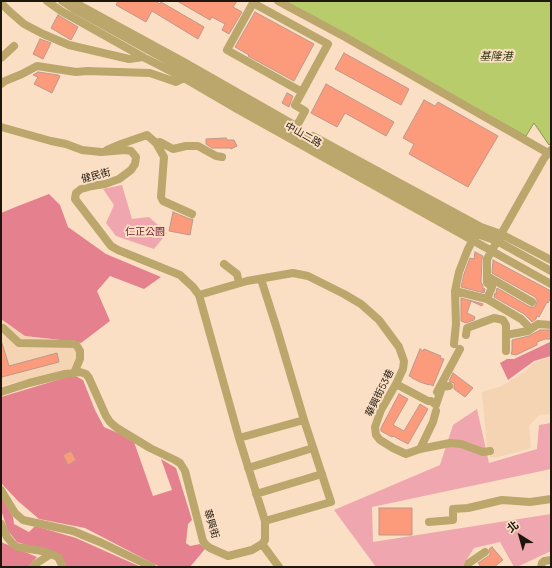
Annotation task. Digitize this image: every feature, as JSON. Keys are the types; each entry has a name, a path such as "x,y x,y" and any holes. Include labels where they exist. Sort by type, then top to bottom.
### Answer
{"street":[{"name":"中山二路","path":"48,1 61,11 143,57 187,72"},
{"name":"中山二路","path":"62,1 74,10 187,72"},
{"name":"中山二路","path":"74,1 187,72 237,110 293,132 429,199 477,234 492,251 551,284"},
{"path":"278,1 346,37 549,151 487,259 487,283 492,287 487,299"},
{"path":"1,3 24,24 69,45 129,59 143,57"},
{"path":"1,84 37,66 76,72 150,73 176,82 187,72 293,132 305,111 295,105 328,44 253,3 227,50 302,92"},
{"path":"1,58 14,46"},
{"name":"健民街","path":"1,128 66,144 82,150 101,152 124,150 131,151 136,157 135,164 131,170 119,179 105,184 81,189 76,193 75,199 110,246 180,275 199,295"},
{"name":"中山二路","path":"293,132 477,234 499,238 551,260"},
{"path":"101,152 147,135 156,143 164,157 161,197 163,200 192,214"},
{"path":"156,143 160,142 173,149 186,146 198,146 216,156 222,157"},
{"path":"431,401 457,346 455,291 459,272 468,249 477,234"},
{"name":"中山二路","path":"499,238 551,271"},
{"path":"224,264 236,274 239,283"},
{"name":"華興街53巷","path":"199,295 247,281 293,273 308,276 344,294 361,304 379,320 399,347 404,361 403,369 381,410 375,427 376,435 380,440 406,454 420,449 450,443 461,444 483,452 490,451"},
{"path":"487,276 532,302"},
{"path":"261,279 304,420 331,502 265,521"},
{"path":"455,291 487,299 521,319 531,329"},
{"path":"199,295 238,438 265,521 265,540 262,544 279,567"},
{"path":"466,335 467,328 494,318 503,320 506,324 506,351"},
{"path":"506,335 528,331 538,324 551,325"},
{"path":"1,328 3,328 19,343 74,344 80,351 80,359 74,373 29,383 1,392"},
{"name":"華興街","path":"74,373 80,372 86,374 106,416 117,428 180,463 185,471 203,541 206,545 228,556 252,550 262,544"},
{"path":"396,384 428,401 431,401 436,405 442,387 449,386"},
{"path":"420,449 433,422 436,411"},
{"path":"238,438 304,420"},
{"path":"248,468 313,448"},
{"path":"256,494 322,474"},
{"path":"1,490 15,513 23,520 73,531 152,567"},
{"path":"429,522 453,520 453,509 468,508 502,500 530,502 551,499"},
{"path":"1,524 7,537 17,547 42,551 58,557 63,567"},
{"path":"467,567 468,563 485,552"},
{"path":"33,567 51,554"},
{"path":"541,567 544,561 551,560"}],"shaded area":[{"path":"49,194 60,205 68,227 106,254 161,277 144,289 110,276 97,291 110,321 81,343 25,336 1,319 1,213"},
{"path":"1,319 25,336 70,341 79,350 78,359 71,369 1,386"},
{"path":"550,342 551,356 534,361 508,380 500,363 507,359 514,359"},
{"path":"551,357 551,414 539,415 529,426 531,448 495,458 490,457 489,447 487,447 482,392 502,386 524,372 534,363"},
{"path":"74,375 83,380 95,410 104,427 134,442 153,496 172,490 161,459 176,468 192,520 188,524 186,543 190,546 200,544 205,549 190,567 160,567 85,528 39,519 18,501 1,483 1,397"},
{"path":"1,496 13,517 14,524 29,532 35,526 76,538 141,567 62,567 56,554 17,542 8,531 1,510"},
{"path":"1,542 37,557 28,567 1,567"}],"green space":[{"name":"仁正公園","path":"122,185 132,219 149,217 167,233 154,249 116,236 106,223 114,205 103,189"},
{"path":"477,409 489,463 537,449 539,425 551,423 551,469 372,507 373,542 551,514 551,551 514,567 500,542 474,548 462,567 376,567 334,510 440,465 453,425"}],"water":[{"name":"基隆港","path":"282,1 551,1 551,143 549,145 534,123 526,136"}],"building":[{"path":"118,1 155,1 160,4 161,2 204,27 198,39 152,11 146,22 116,5"},
{"path":"177,1 237,1 233,7 242,12 229,34 222,30 225,24 212,17 210,20"},
{"path":"255,12 314,44 294,81 248,56 249,55 235,47"},
{"path":"58,15 78,27 71,40 51,28"},
{"path":"40,39 51,43 43,59 33,54"},
{"path":"344,53 409,89 401,105 335,69"},
{"path":"38,72 60,76 52,93 34,84 38,77 33,75"},
{"path":"326,84 394,122 386,136 345,113 337,127 311,113"},
{"path":"287,93 293,96 289,107 282,103"},
{"path":"424,100 435,106 438,102 498,136 468,187 409,154 414,144 403,138"},
{"path":"226,138 227,140 234,140 237,146 231,149 212,148 206,144 206,139"},
{"path":"173,212 193,219 190,235 169,231"},
{"path":"475,252 483,256 481,282 483,291 484,288 485,289 484,293 461,287 470,258 474,259"},
{"path":"493,260 551,291 551,297 548,303 547,302 539,317 537,316 532,322 524,314 494,297 495,293 497,294 497,288 530,307 535,307 537,302 535,297 492,273"},
{"path":"461,298 483,304 482,306 471,301 467,313 475,317 474,320 466,323 461,321"},
{"path":"540,330 551,330 551,339 545,339 537,342 537,345 516,355 511,354 512,340 529,336"},
{"path":"1,343 9,366 57,353 59,362 2,377"},
{"path":"420,349 423,351 424,349 441,356 440,358 444,359 433,386 420,382 409,376"},
{"path":"453,373 473,388 465,397 454,389 454,383 449,381"},
{"path":"399,394 408,399 393,425 404,431 420,404 428,409 408,444 381,431 381,428"},
{"path":"71,451 76,460 68,465 63,455"},
{"path":"379,508 412,508 412,535 379,535"},
{"path":"492,547 503,560 494,567 481,567 478,563 490,555 489,549"}]}
